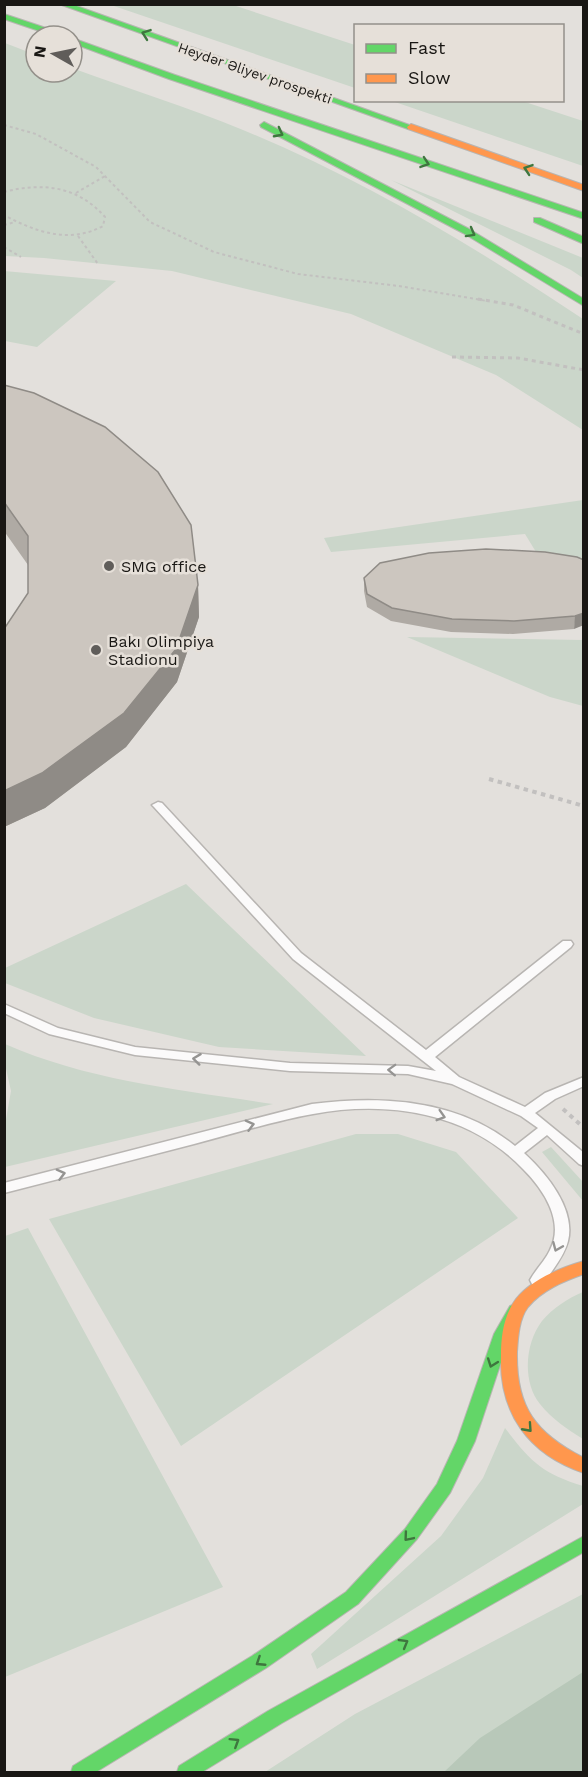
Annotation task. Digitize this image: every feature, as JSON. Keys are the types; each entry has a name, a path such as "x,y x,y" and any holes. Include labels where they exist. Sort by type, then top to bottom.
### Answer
{"main road":[{"name":"Heydər Əliyev prospekti","path":"62,4 584,188"},
{"path":"67,4 92,15"},
{"path":"4,17 27,24"},
{"name":"Heydər Əliyev prospekti","path":"84,44 172,77 584,216"},
{"path":"172,77 468,192"},
{"path":"172,77 418,203 488,243 584,303"},
{"path":"522,213 584,238"},
{"path":"80,1773 259,1662 352,1598 411,1534 444,1488 466,1441 502,1334 516,1310 535,1290 552,1280 584,1267"},
{"path":"516,1310 506,1366 512,1404 523,1423 537,1438 554,1451 584,1466"},
{"path":"186,1773 275,1717 584,1543"}],"lane":[{"path":"158,805 297,956 455,1080"},
{"path":"427,1056 567,944"},
{"path":"4,1008 54,1031 135,1052 290,1067 408,1070 455,1080 526,1113 547,1128 584,1161"},
{"path":"526,1113 549,1096 584,1081"},
{"path":"4,1188 312,1109 353,1103 399,1105 441,1115 481,1129 516,1152 546,1188 560,1213 563,1234 556,1252 516,1310"},
{"path":"516,1152 547,1128"}],"path":[{"path":"4,125 36,134 96,167 150,222 214,252 298,274 399,286 513,304 584,334"},
{"path":"76,193 105,176"},
{"path":"4,192 32,186 76,193 97,206 105,217 103,226 95,232 78,236 38,231 4,215"},
{"path":"4,225 15,222"},
{"path":"78,236 98,264"},
{"path":"4,247 21,257"},
{"path":"452,357 492,354 548,361 584,370"},
{"path":"489,779 584,806"},
{"path":"549,1096 584,1128"}],"shaded area":[{"path":"111,5 233,5 354,45 354,88"},
{"path":"5,43 24,50 24,84 84,84 84,72 222,122 288,149 375,192 460,240 583,319 583,430 496,375 351,314 172,271 5,256"},
{"path":"395,102 525,102 583,121 583,166"},
{"path":"391,180 583,258 583,278 571,270"},
{"path":"4,271 116,281 37,347 5,341"},
{"path":"583,500 583,573 544,565 525,534 331,552 324,538"},
{"path":"407,637 583,640 583,706 550,697"},
{"path":"186,884 366,1056 219,1047 94,1018 5,983 5,968"},
{"path":"5,1044 37,1057 103,1076 170,1089 273,1104 5,1167 5,1125 11,1091 5,1064"},
{"path":"356,1134 398,1134 456,1152 518,1218 181,1446 49,1219"},
{"path":"551,1147 583,1182 583,1201 542,1152"},
{"path":"28,1228 223,1587 5,1677 5,1236"},
{"path":"583,1292 583,1439 555,1419 540,1404 530,1385 528,1362 532,1340 542,1321 561,1304"},
{"path":"505,1428 522,1450 538,1465 557,1476 583,1486 583,1504 317,1669 311,1654 441,1536 483,1478"},
{"path":"583,1594 583,1772 265,1772 355,1714"}],"green space":[{"path":"583,1672 583,1772 444,1772 480,1738"}],"building":[{"name":"Bakı Olimpiya Stadionu","path":"4,385 34,393 105,427 158,472 191,525 198,585 176,649 124,713 42,773 4,791 4,629 28,593 28,536 4,502"},
{"path":"486,549 545,552 584,560 584,613 575,616 514,621 452,619 392,608 367,594 364,578 380,563 429,553"}],"traffic: fast":[{"path":"62,4 411,127"},
{"path":"4,16 27,24"},
{"path":"84,44 172,77 584,216"},
{"path":"264,125 466,231 584,303"},
{"path":"537,220 584,241"},
{"path":"80,1772 259,1662 352,1598 411,1534 444,1488 466,1441 502,1334 516,1310"},
{"path":"186,1772 275,1717 584,1543"}],"traffic: slow":[{"path":"411,127 584,188"},
{"path":"584,1267 544,1285 524,1301 514,1318 509,1349 511,1390 516,1407 524,1421 548,1446 584,1466"}],"place":[{"name":"SMG office","path":"109,566"},
{"name":"Bakı Olimpiya Stadionu","path":"96,650"}]}
